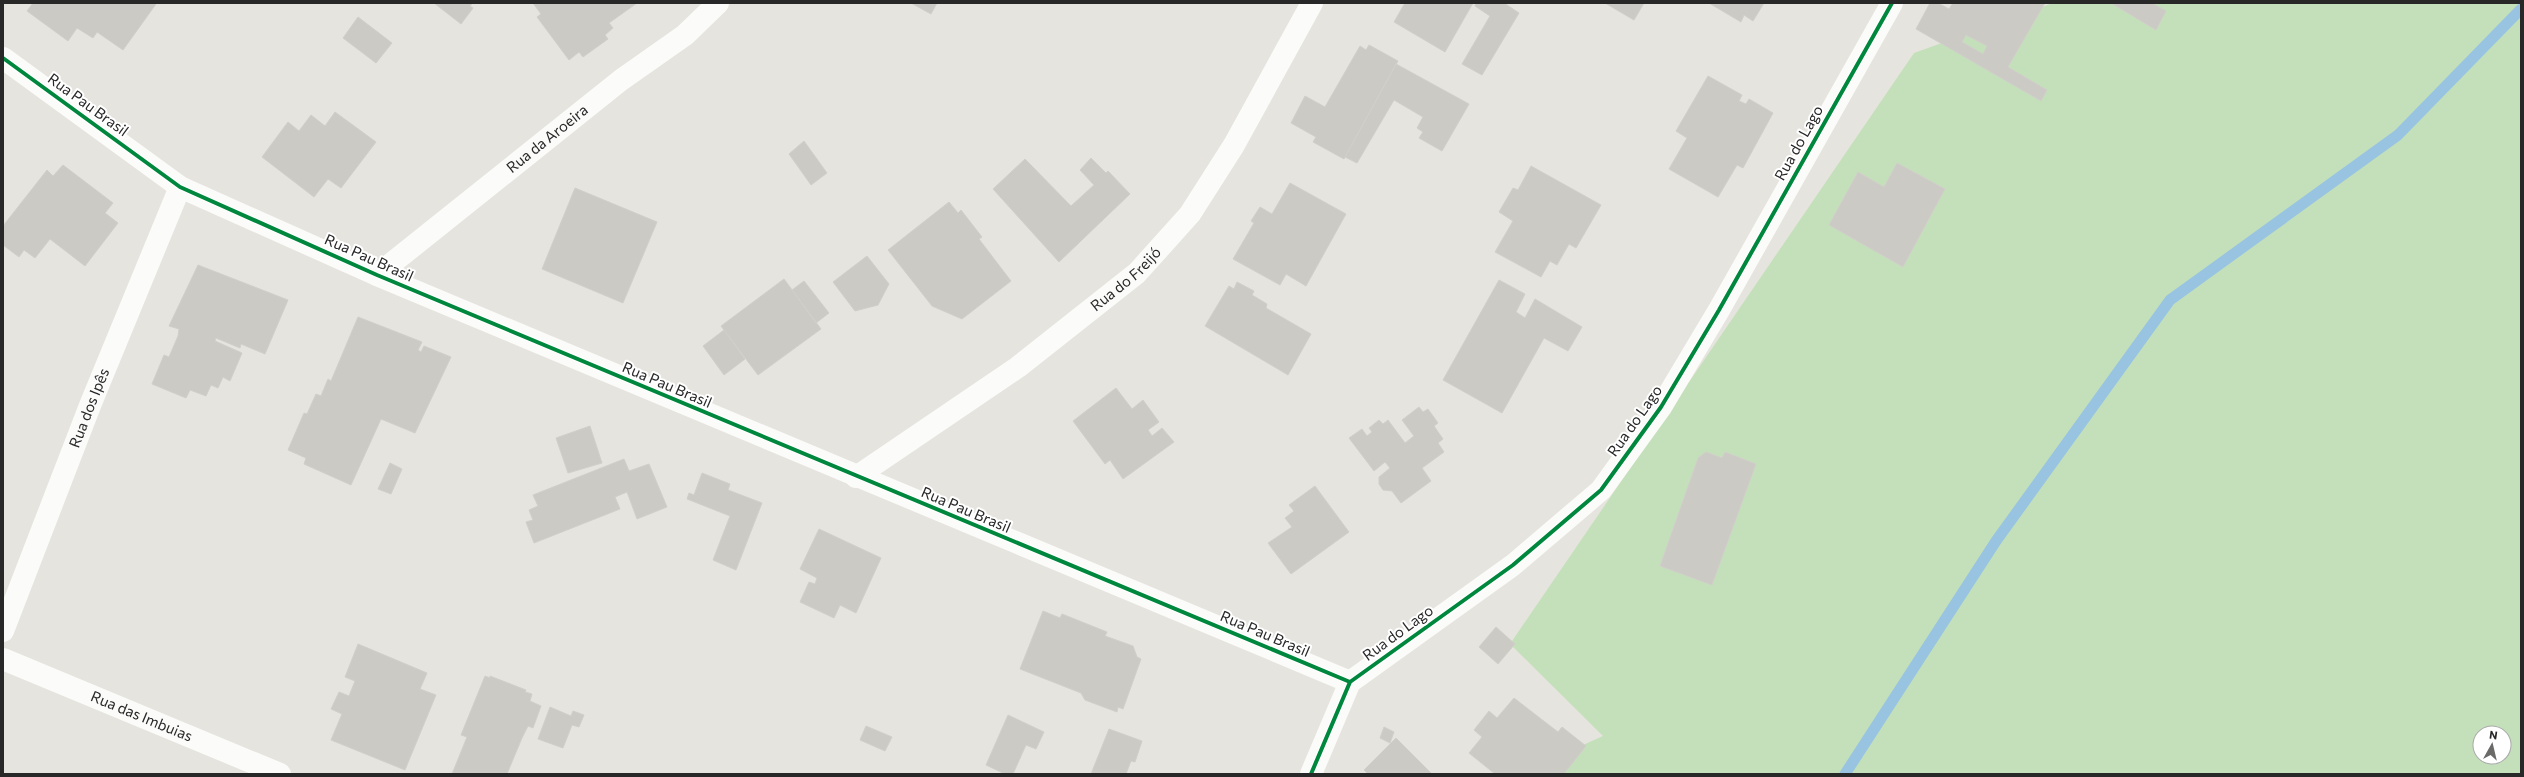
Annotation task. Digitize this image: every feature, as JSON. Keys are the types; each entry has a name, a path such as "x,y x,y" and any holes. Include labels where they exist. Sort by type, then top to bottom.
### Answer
{"street":[{"name":"Rua da Aroeira","path":"377,275 621,80 685,35 718,3"},
{"name":"Rua do Freijó","path":"856,477 1018,367 1137,273 1190,214 1234,146 1312,3"},
{"name":"Rua do Lago","path":"1350,682 1513,565 1601,490 1661,407 1892,3"},
{"name":"Rua Pau Brasil","path":"3,58 180,187 377,275 856,477 1350,682"},
{"name":"Rua dos Ipês","path":"3,631 91,403 180,187"},
{"name":"Rua das Imbuias","path":"3,658 280,774"},
{"path":"1311,774 1350,682"}],"green space":[{"path":"2053,3 2521,3 2521,774 1518,774 1603,736 1510,644 1914,53"}],"building":[{"path":"33,3 156,4 123,50 97,32 93,38 77,28 68,41 27,11"},
{"path":"434,3 473,3 470,6 473,8 461,24"},
{"path":"533,3 637,3 609,23 613,28 605,35 608,39 583,57 579,52 569,60 537,17 541,14"},
{"path":"911,3 937,3 931,14"},
{"path":"1405,3 1473,3 1445,52 1394,22"},
{"path":"1476,3 1504,3 1519,13 1482,75 1462,64 1490,16 1475,6"},
{"path":"1605,3 1644,3 1634,20"},
{"path":"1709,3 1764,3 1753,21 1744,15 1741,22"},
{"path":"1930,3 1938,3 1949,9 1953,3 2045,3 2008,67 2047,90 2041,101 1916,29","holes":["1966,35 1987,46 1983,54 1962,42"]},
{"path":"2111,3 2152,3 2166,11 2156,30"},
{"path":"358,17 392,43 376,63 343,38"},
{"path":"1369,45 1398,61 1344,159 1313,142 1316,137 1291,123 1305,96 1325,107 1360,46 1366,50"},
{"path":"1396,64 1469,104 1442,151 1419,138 1423,132 1417,128 1423,117 1394,100 1357,163 1345,157"},
{"path":"1708,76 1742,95 1739,101 1746,104 1749,99 1773,113 1743,168 1737,165 1718,197 1669,169 1687,138 1676,131"},
{"path":"335,112 376,142 341,188 328,179 314,197 262,157 288,122 299,131 311,115 325,126"},
{"path":"804,141 827,173 811,185 789,154"},
{"path":"1091,158 1106,173 1108,171 1130,194 1059,262 993,189 1025,159 1071,206 1094,185 1080,170"},
{"path":"1897,163 1945,189 1903,267 1829,225 1858,172 1884,187"},
{"path":"63,165 113,203 105,213 118,223 85,266 50,239 35,258 24,250 19,257 3,245 3,226 47,170 53,176"},
{"path":"1531,166 1601,205 1576,248 1569,244 1557,265 1550,261 1541,277 1495,252 1513,221 1499,212 1513,188 1518,190"},
{"path":"1290,183 1346,214 1306,286 1286,274 1280,285 1233,259 1254,223 1251,221 1260,207 1272,214"},
{"path":"575,188 657,222 623,303 542,269"},
{"path":"949,202 958,213 961,210 982,237 979,239 1011,281 962,319 932,306 888,250"},
{"path":"867,256 889,284 878,305 855,311 833,282"},
{"path":"198,265 288,300 265,354 241,344 240,348 216,338 215,341 242,353 230,381 223,377 218,388 211,385 206,396 190,390 186,398 152,384 164,355 169,357 178,336 179,329 169,326"},
{"path":"784,279 821,329 758,375 721,326"},
{"path":"1499,280 1525,294 1516,312 1525,318 1535,299 1582,327 1568,351 1544,338 1502,413 1443,380"},
{"path":"804,281 829,313 816,323 792,290"},
{"path":"1237,282 1254,291 1252,295 1267,304 1266,308 1311,334 1288,375 1205,326 1229,286 1234,289"},
{"path":"358,317 422,342 418,350 421,352 424,346 451,357 415,433 381,419 351,485 304,464 306,458 288,450 304,413 307,414 316,394 321,396 328,379 331,381"},
{"path":"724,330 745,359 724,375 703,346"},
{"path":"1116,388 1132,409 1143,400 1159,422 1148,430 1152,436 1162,428 1174,442 1123,479 1110,460 1105,464 1073,421"},
{"path":"1419,407 1423,412 1428,409 1438,423 1434,426 1443,439 1438,443 1444,452 1422,468 1431,481 1401,503 1392,491 1383,490 1379,484 1379,477 1390,468 1385,462 1374,471 1349,438 1362,429 1367,436 1372,432 1369,428 1379,420 1383,424 1388,420 1405,443 1414,436 1402,420"},
{"path":"590,426 602,463 568,473 556,438"},
{"path":"1706,452 1722,458 1725,452 1756,464 1712,585 1660,566 1698,458"},
{"path":"624,459 629,471 649,464 667,507 637,519 627,492 615,497 620,509 534,543 526,522 533,520 529,510 538,506 533,495"},
{"path":"390,463 402,469 391,494 378,489"},
{"path":"702,473 730,484 728,490 762,503 736,570 713,560 730,516 687,499 689,493 694,495"},
{"path":"1315,486 1349,532 1291,574 1268,543 1292,527 1285,518 1294,511 1289,505"},
{"path":"819,529 881,558 856,613 840,605 834,618 800,602 809,582 815,584 817,578 800,569"},
{"path":"1043,611 1060,618 1062,614 1107,632 1105,636 1133,646 1137,657 1141,659 1123,709 1118,707 1117,712 1085,700 1081,693 1020,669"},
{"path":"1496,627 1515,644 1498,664 1479,647"},
{"path":"358,644 427,673 420,689 436,695 405,770 331,740 342,714 331,709 339,692 349,696 355,681 345,677"},
{"path":"485,676 490,678 490,676 526,690 525,692 532,694 530,701 541,706 533,728 528,726 522,738 507,774 452,774 467,737 461,735"},
{"path":"1514,698 1558,732 1562,727 1586,746 1564,774 1495,774 1469,753 1482,737 1474,730 1489,711 1497,718"},
{"path":"550,707 571,716 573,711 584,715 579,727 572,725 563,748 538,739"},
{"path":"1008,715 1044,732 1036,749 1026,745 1013,774 1005,774 986,765"},
{"path":"866,726 892,737 885,751 860,740"},
{"path":"1384,727 1394,732 1390,743 1380,738"},
{"path":"1109,729 1142,741 1135,762 1131,761 1126,774 1091,774"},
{"path":"1396,738 1432,774 1368,774 1364,770"}],"waterway":[{"path":"1845,774 1996,541 2170,300 2398,135 2521,9"}],"cycle path":[{"path":"1311,774 1350,682 1513,565 1601,490 1661,407 1719,310 1892,3"},
{"path":"3,58 180,187 377,275 1350,682"}]}
